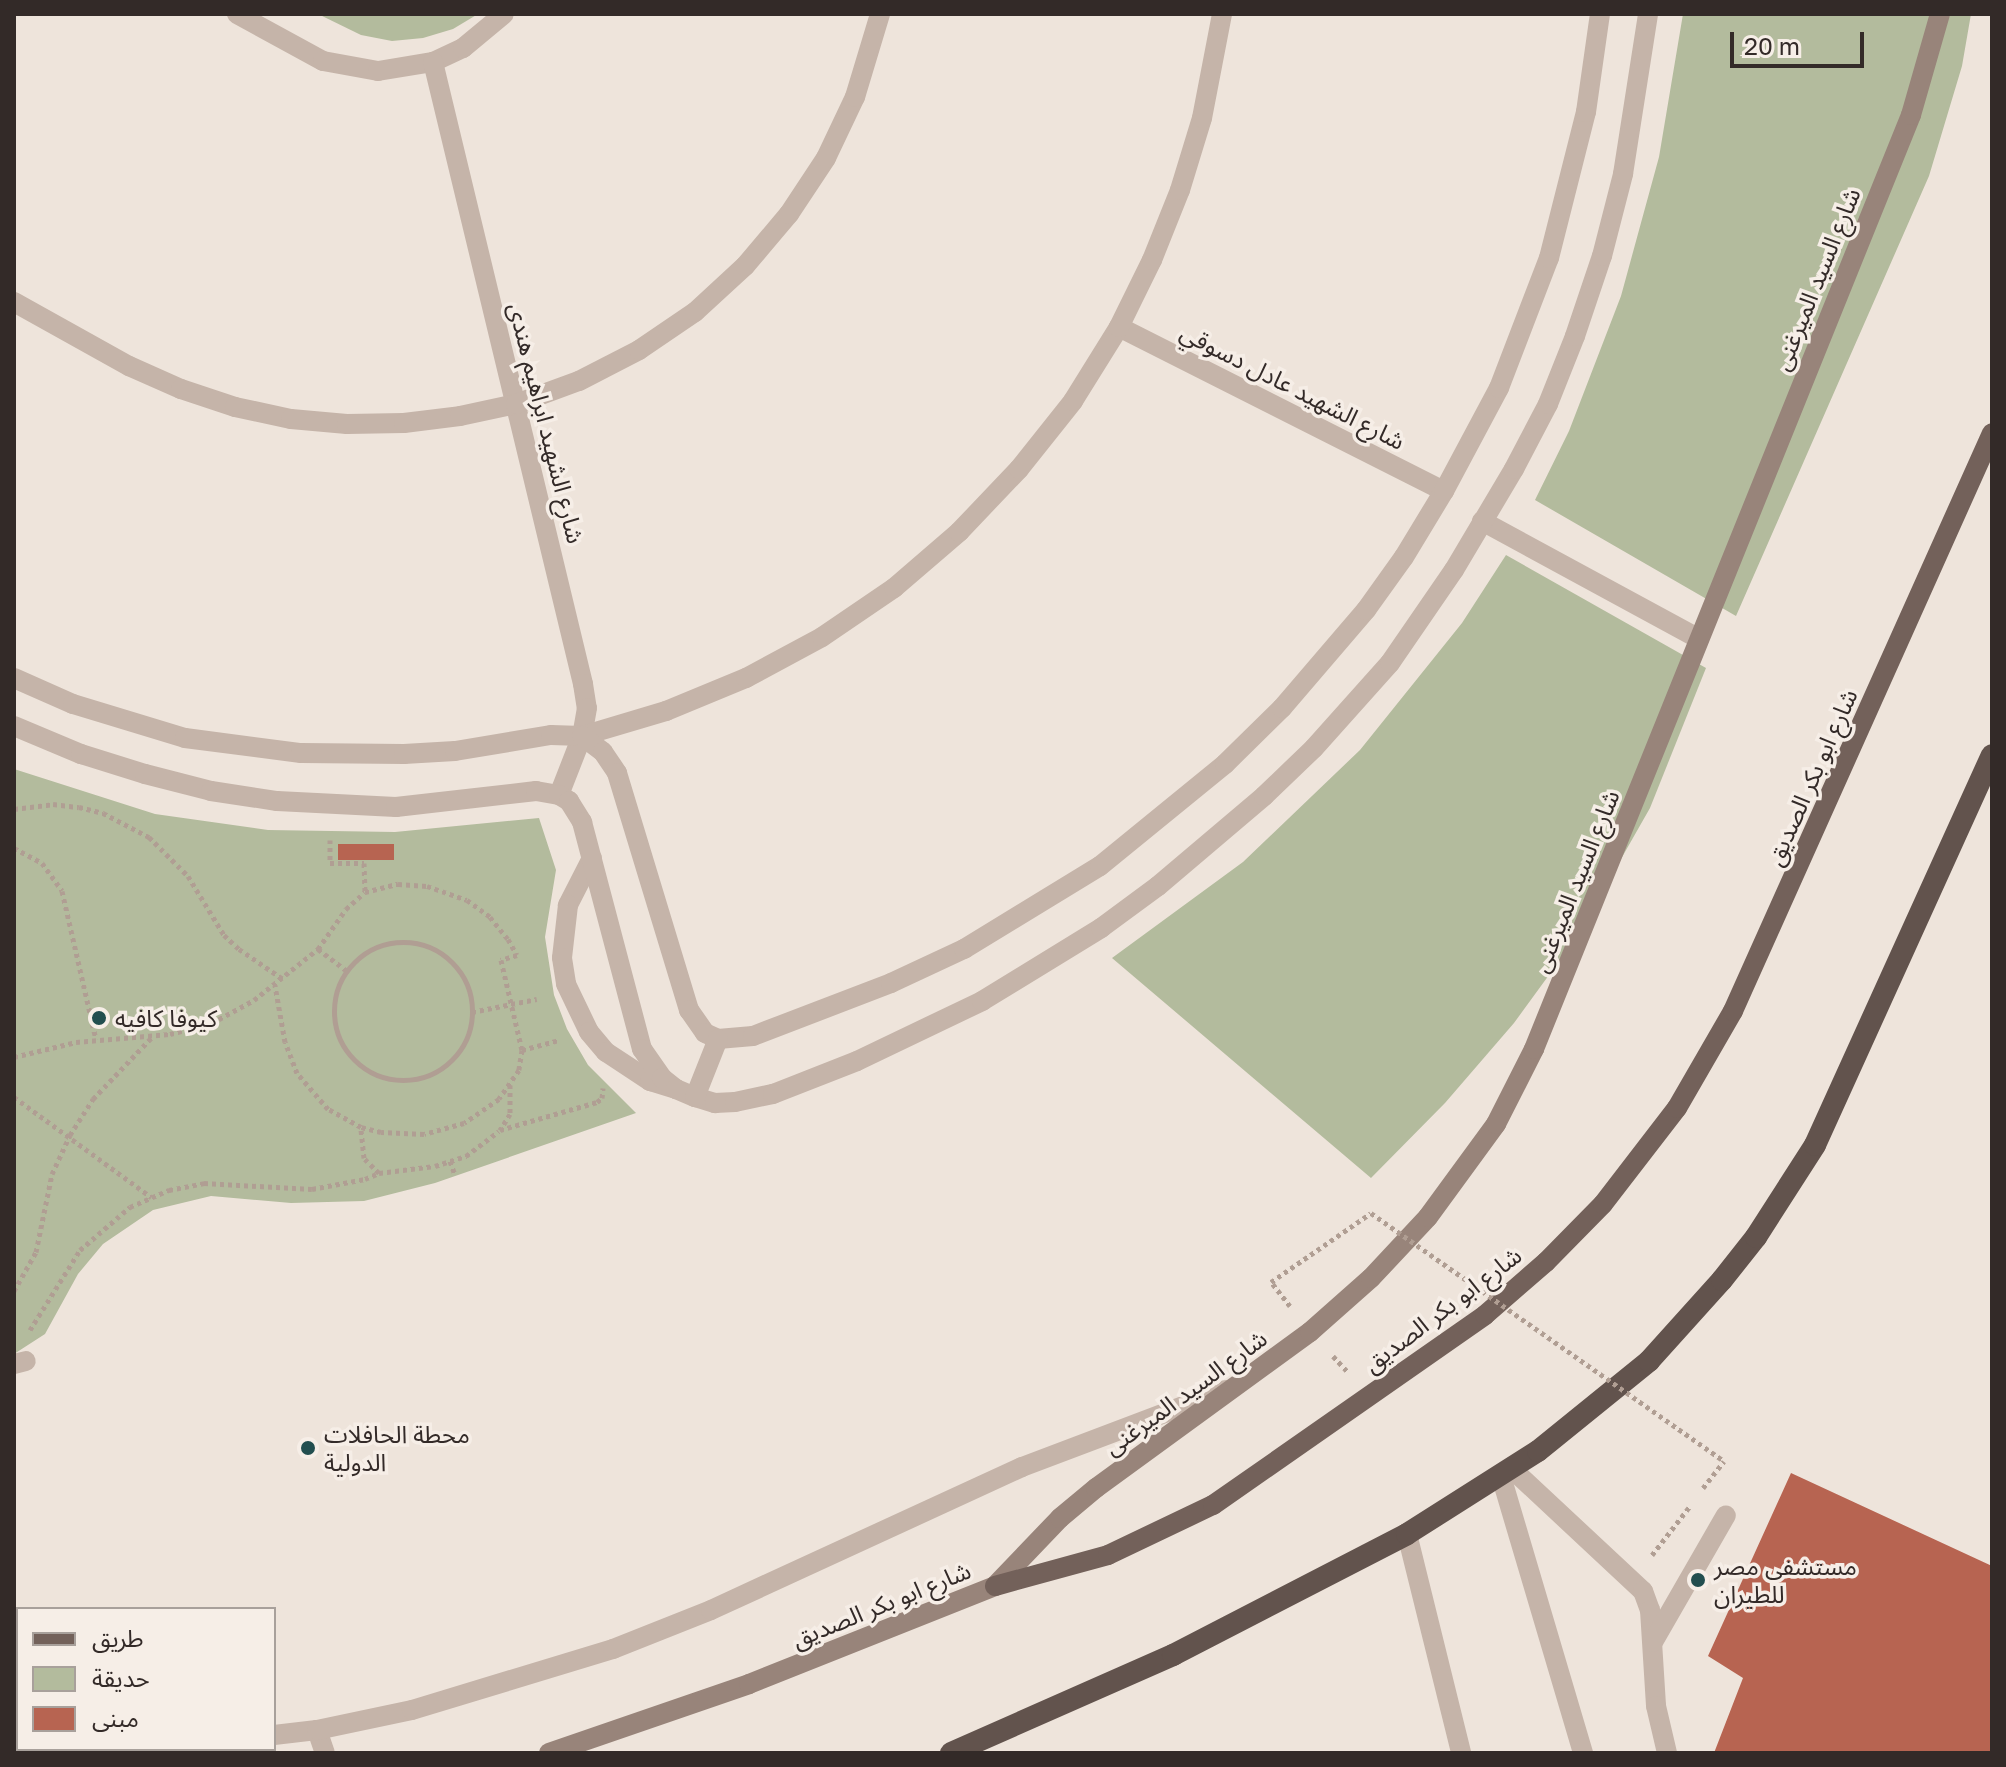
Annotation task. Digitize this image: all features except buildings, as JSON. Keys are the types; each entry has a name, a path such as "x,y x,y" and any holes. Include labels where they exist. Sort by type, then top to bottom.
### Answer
{"highway":[{"path":"951,1753 1197,1644 1407,1534 1574,1425 1649,1361 1705,1301 1756,1237 1815,1145 1992,755"}],"main road":[{"name":"شارع السيد الميرغنى","path":"995,1586 1060,1518 1096,1488 1244,1383 1310,1332 1371,1278 1428,1217 1496,1124 1534,1049 1573,959 1911,115 1940,14"},
{"name":"شارع ابو بكر الصديق","path":"549,1753 749,1684 995,1586 1096,1560 1179,1524 1246,1483 1485,1315 1556,1253 1620,1184 1677,1108 1707,1061 1757,961 1992,433"}],"street":[{"path":"237,14 297,50 350,68 392,70 433,62 463,48 504,14"},
{"path":"14,302 129,366 181,389 235,407 277,416 347,424 404,423 460,416 516,404 579,381 639,350 695,312 745,266 789,214 826,158 855,97 880,14"},
{"path":"14,678 129,723 243,748 353,756 404,754 481,748 551,735 582,736 666,711 746,678 822,637 894,588 959,532 1019,469 1073,401 1119,327 1152,260 1180,190 1202,118 1222,14"},
{"path":"582,736 603,752 617,773 689,1010 705,1033 718,1039 753,1036 891,983 964,949 1100,866 1225,764 1282,708 1366,610 1404,557 1444,491 1499,388 1549,258 1586,112 1600,14"},
{"path":"592,858 577,881 562,931 562,958 569,992 589,1032 606,1052 638,1075 715,1103 773,1094 920,1033 1042,966 1146,895 1254,806 1353,707 1423,618 1482,521 1548,404 1602,256 1623,174 1648,14"},
{"name":"شارع الشهيد ابراهيم هندى","path":"433,62 583,684 587,708 582,736 559,795"},
{"name":"شارع الشهيد عادل دسوقي","path":"1119,327 1444,491"},
{"path":"1482,521 1699,639"},
{"path":"14,726 81,754 145,774 211,791 277,801 396,807 536,791 559,795 577,811 642,1049 651,1064 676,1089"},
{"path":"695,1097 718,1039"},
{"path":"276,1735 317,1730 412,1710 613,1649 711,1610 1022,1467 1244,1383"},
{"path":"1506,1472 1643,1591 1650,1610 1656,1706 1667,1753"},
{"path":"1506,1472 1583,1753"},
{"path":"1653,1642 1726,1515"},
{"path":"1407,1534 1461,1753"},
{"path":"317,1730 325,1753"}],"path":[{"path":"14,809 53,804 79,807 103,813 149,837 188,876 224,935 283,979"},
{"path":"330,840 330,863 364,863 365,892"},
{"path":"14,848 42,863 62,891 96,1039"},
{"path":"14,1057 96,1039 154,1036 212,1023 283,979 318,949 346,909 365,892 386,885 427,886 454,894 478,908 499,927 517,955 501,960 522,1050 519,1070 510,1085 483,1112 445,1130 403,1135 361,1127 328,1109 297,1073 285,1042 275,985"},
{"path":"417,943 446,957 457,968 465,981 472,1012 465,1043 444,1067 414,1079 382,1076 355,1060 338,1033 335,1001 347,971 365,955 386,944 417,943"},
{"path":"318,949 347,971"},
{"path":"472,1012 569,992"},
{"path":"14,1291 36,1252 52,1174 70,1135 93,1099 154,1036"},
{"path":"522,1050 567,1039"},
{"path":"24,1336 39,1319 80,1250 111,1220 151,1197 204,1183 312,1189 450,1161 466,1156 500,1130 510,1114 510,1085"},
{"path":"500,1130 597,1102 604,1093 601,1086"},
{"path":"14,1097 151,1197"},
{"path":"361,1127 364,1158 379,1173"},
{"path":"450,1161 455,1175"},
{"path":"1271,1282 1371,1213 1724,1461"},
{"path":"1310,1332 1371,1396"}],"green space":[{"path":"318,14 478,14 453,29 423,38 392,41 361,35"},
{"path":"1683,14 1971,14 1962,66 1929,176 1736,616 1535,500 1569,431 1621,296 1659,157"},
{"path":"1506,555 1706,668 1650,808 1576,938 1514,1023 1445,1103 1371,1178 1112,958 1243,862 1360,750 1462,623"},
{"path":"14,769 155,814 268,830 395,832 539,818 556,870 545,937 554,995 567,1029 588,1065 636,1113 435,1183 364,1201 291,1203 211,1196 153,1210 103,1244 78,1274 45,1334 14,1354"}],"place":[{"name":"كيوفا كافيه","path":"99,1018"},
{"name":"محطة الحافلات الدولية","path":"308,1448"},
{"name":"مستشفى مصر للطيران","path":"1698,1580"}]}
